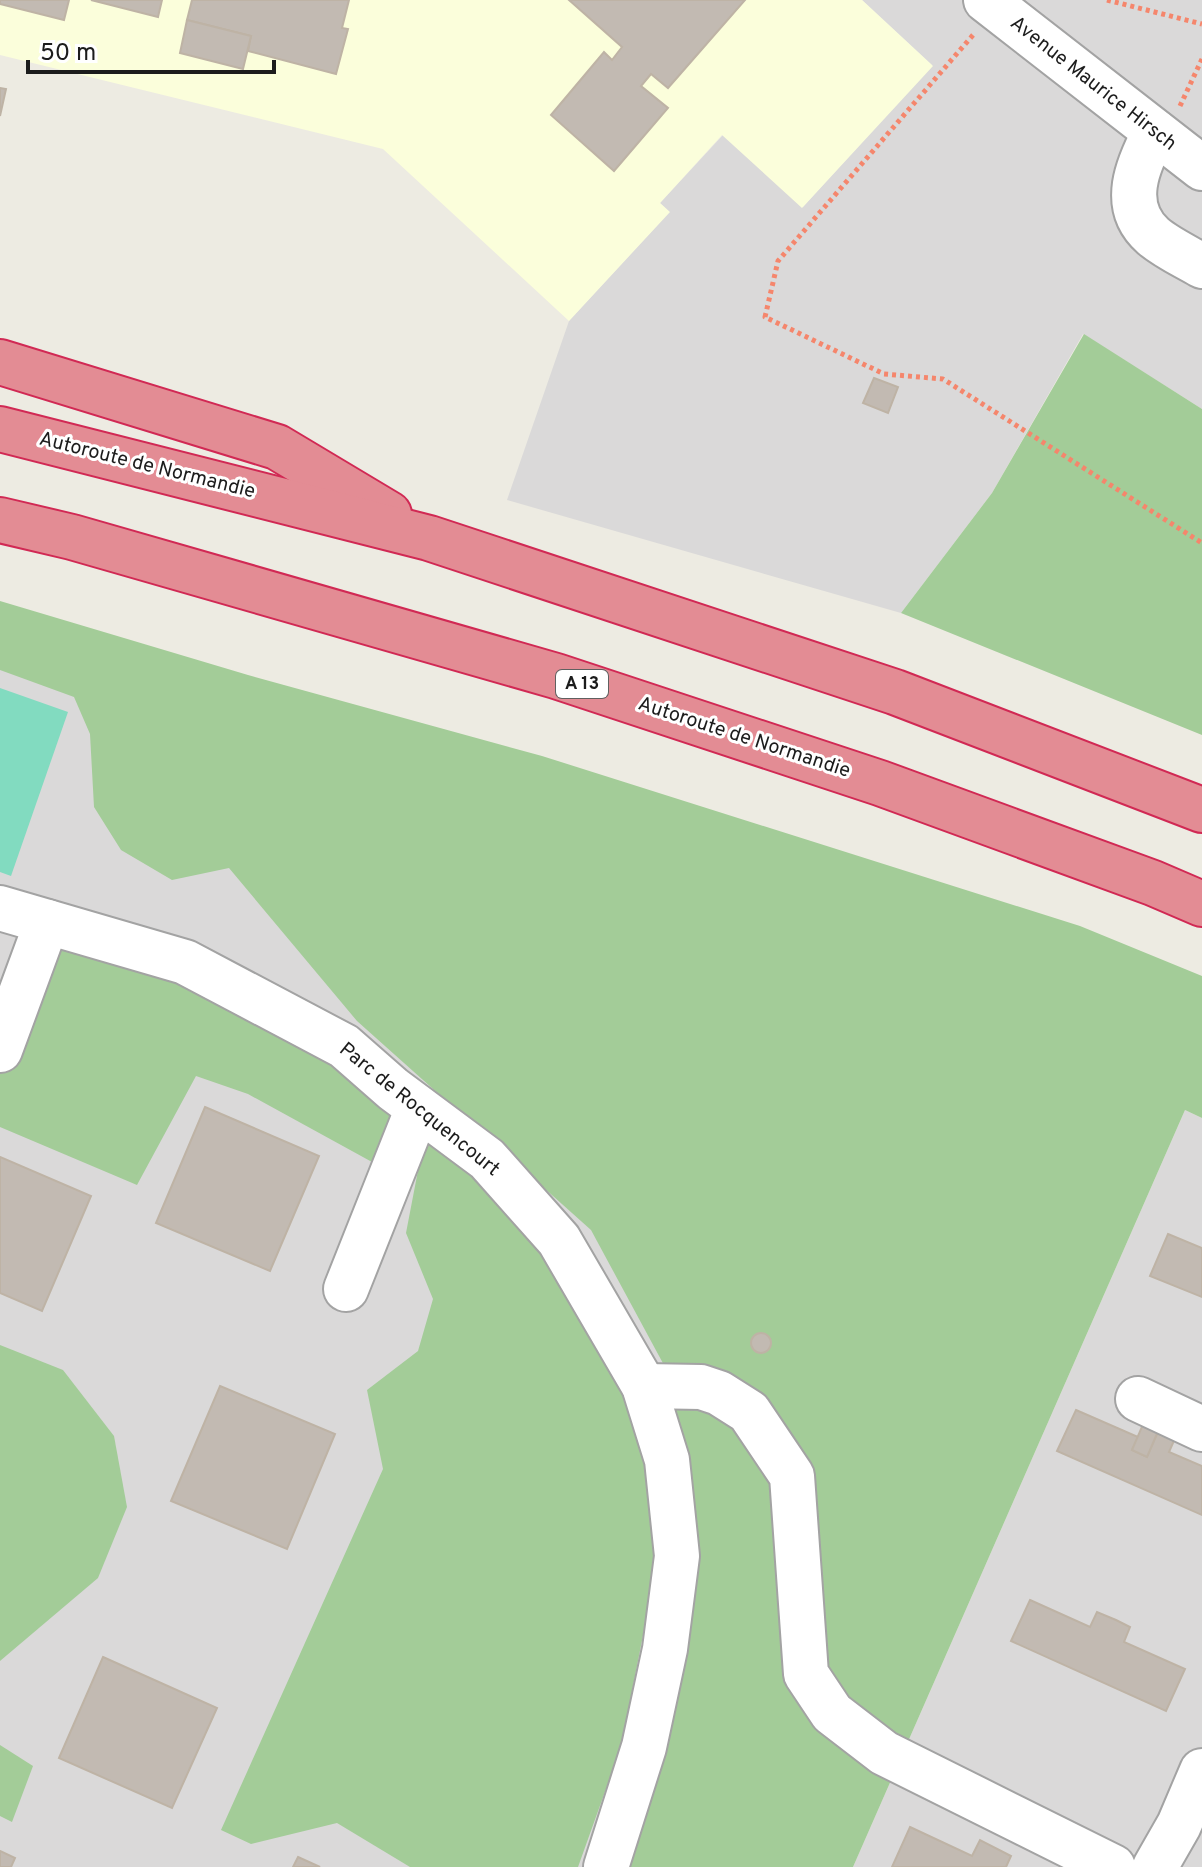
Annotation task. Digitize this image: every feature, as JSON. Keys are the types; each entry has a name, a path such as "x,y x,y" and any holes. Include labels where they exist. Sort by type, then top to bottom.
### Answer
{"highway":[{"path":"0,362 277,447 429,538"},
{"name":"Autoroute de Normandie","path":"0,429 429,538 895,692 1202,810"},
{"name":"Autoroute de Normandie","path":"0,520 87,541 556,676 880,783 1153,883 1202,904"}],"street":[{"name":"Avenue Maurice Hirsch","path":"991,4 1202,168"},
{"path":"1160,136 1138,163 1134,191 1139,216 1152,236 1202,266"},
{"name":"Parc de Rocquencourt","path":"0,908 185,962 344,1046 418,1108 487,1159 559,1240 644,1386 667,1460 677,1556 665,1649 644,1747 606,1867"},
{"path":"0,1050 47,922"},
{"path":"346,1289 418,1108"},
{"path":"644,1386 701,1387 719,1393 749,1412 792,1476 806,1674 832,1713 884,1753 1113,1867"},
{"path":"1138,1399 1202,1429"},
{"path":"1155,1867 1191,1831 1202,1771"}],"path":[{"path":"1107,0 1202,24"},
{"path":"991,4 778,261 765,317 884,374 943,379 1202,543"},
{"path":"1160,136 1202,59"}],"shaded area":[{"path":"0,0 862,0 933,66 802,208 722,135 660,203 670,212 569,321 383,149 0,55"},
{"path":"862,0 1202,0 1202,409 1083,334 992,493 901,613 507,500 569,321 669,212 660,203 723,135 803,207 932,65"},
{"path":"0,629 901,971 702,1867 0,1867"},
{"path":"1185,1110 1202,1118 1202,1867 853,1867"}],"green space":[{"path":"1084,334 1202,409 1202,735 901,613 992,493"},
{"path":"0,601 248,675 542,756 1080,926 1202,976 1202,1118 1185,1110 853,1867 623,1867 665,1733 665,1367 591,1230 357,1021 229,868 172,880 121,850 94,807 90,734 74,697 0,670"},
{"path":"0,688 68,712 11,876 0,872"},
{"path":"38,933 193,979 339,1057 392,1111 372,1162 248,1094 196,1076 137,1185 0,1127 0,1006"},
{"path":"425,1134 522,1222 603,1348 650,1444 661,1544 621,1747 578,1867 410,1867 337,1823 251,1844 221,1830 383,1469 367,1390 418,1351 433,1299 406,1233"},
{"path":"0,1345 63,1370 114,1436 127,1507 98,1578 0,1661"},
{"path":"0,1745 33,1766 12,1822 0,1816"}],"building":[{"path":"0,0 69,0 64,20 0,4"},
{"path":"91,0 162,0 158,17"},
{"path":"192,0 349,0 342,28 348,29 336,74 248,51 251,36 187,20"},
{"path":"569,0 745,0 668,88 651,74 641,86 668,108 614,171 551,115 604,52 612,60 622,47"},
{"path":"187,20 251,36 243,69 180,53"},
{"path":"0,88 6,89 0,116"},
{"path":"874,378 898,387 888,413 863,403"},
{"path":"205,1107 319,1156 270,1271 156,1223"},
{"path":"0,1157 91,1196 42,1311 0,1293"},
{"path":"1168,1234 1202,1248 1202,1297 1150,1276"},
{"path":"761,1333 768,1336 771,1343 768,1350 761,1353 754,1350 751,1343 754,1336"},
{"path":"220,1386 335,1434 287,1549 171,1501"},
{"path":"1076,1410 1138,1437 1132,1450 1147,1457 1159,1429 1176,1436 1169,1452 1202,1466 1202,1515 1057,1451"},
{"path":"1144,1422 1159,1429 1147,1457 1132,1450"},
{"path":"1030,1600 1090,1627 1097,1612 1116,1620 1130,1627 1124,1642 1185,1669 1166,1711 1011,1641"},
{"path":"103,1657 217,1708 172,1808 59,1758"},
{"path":"910,1827 972,1856 980,1840 1011,1856 1006,1867 892,1867"},
{"path":"0,1851 15,1858 11,1867 0,1867"},
{"path":"298,1857 320,1867 293,1867"}]}
